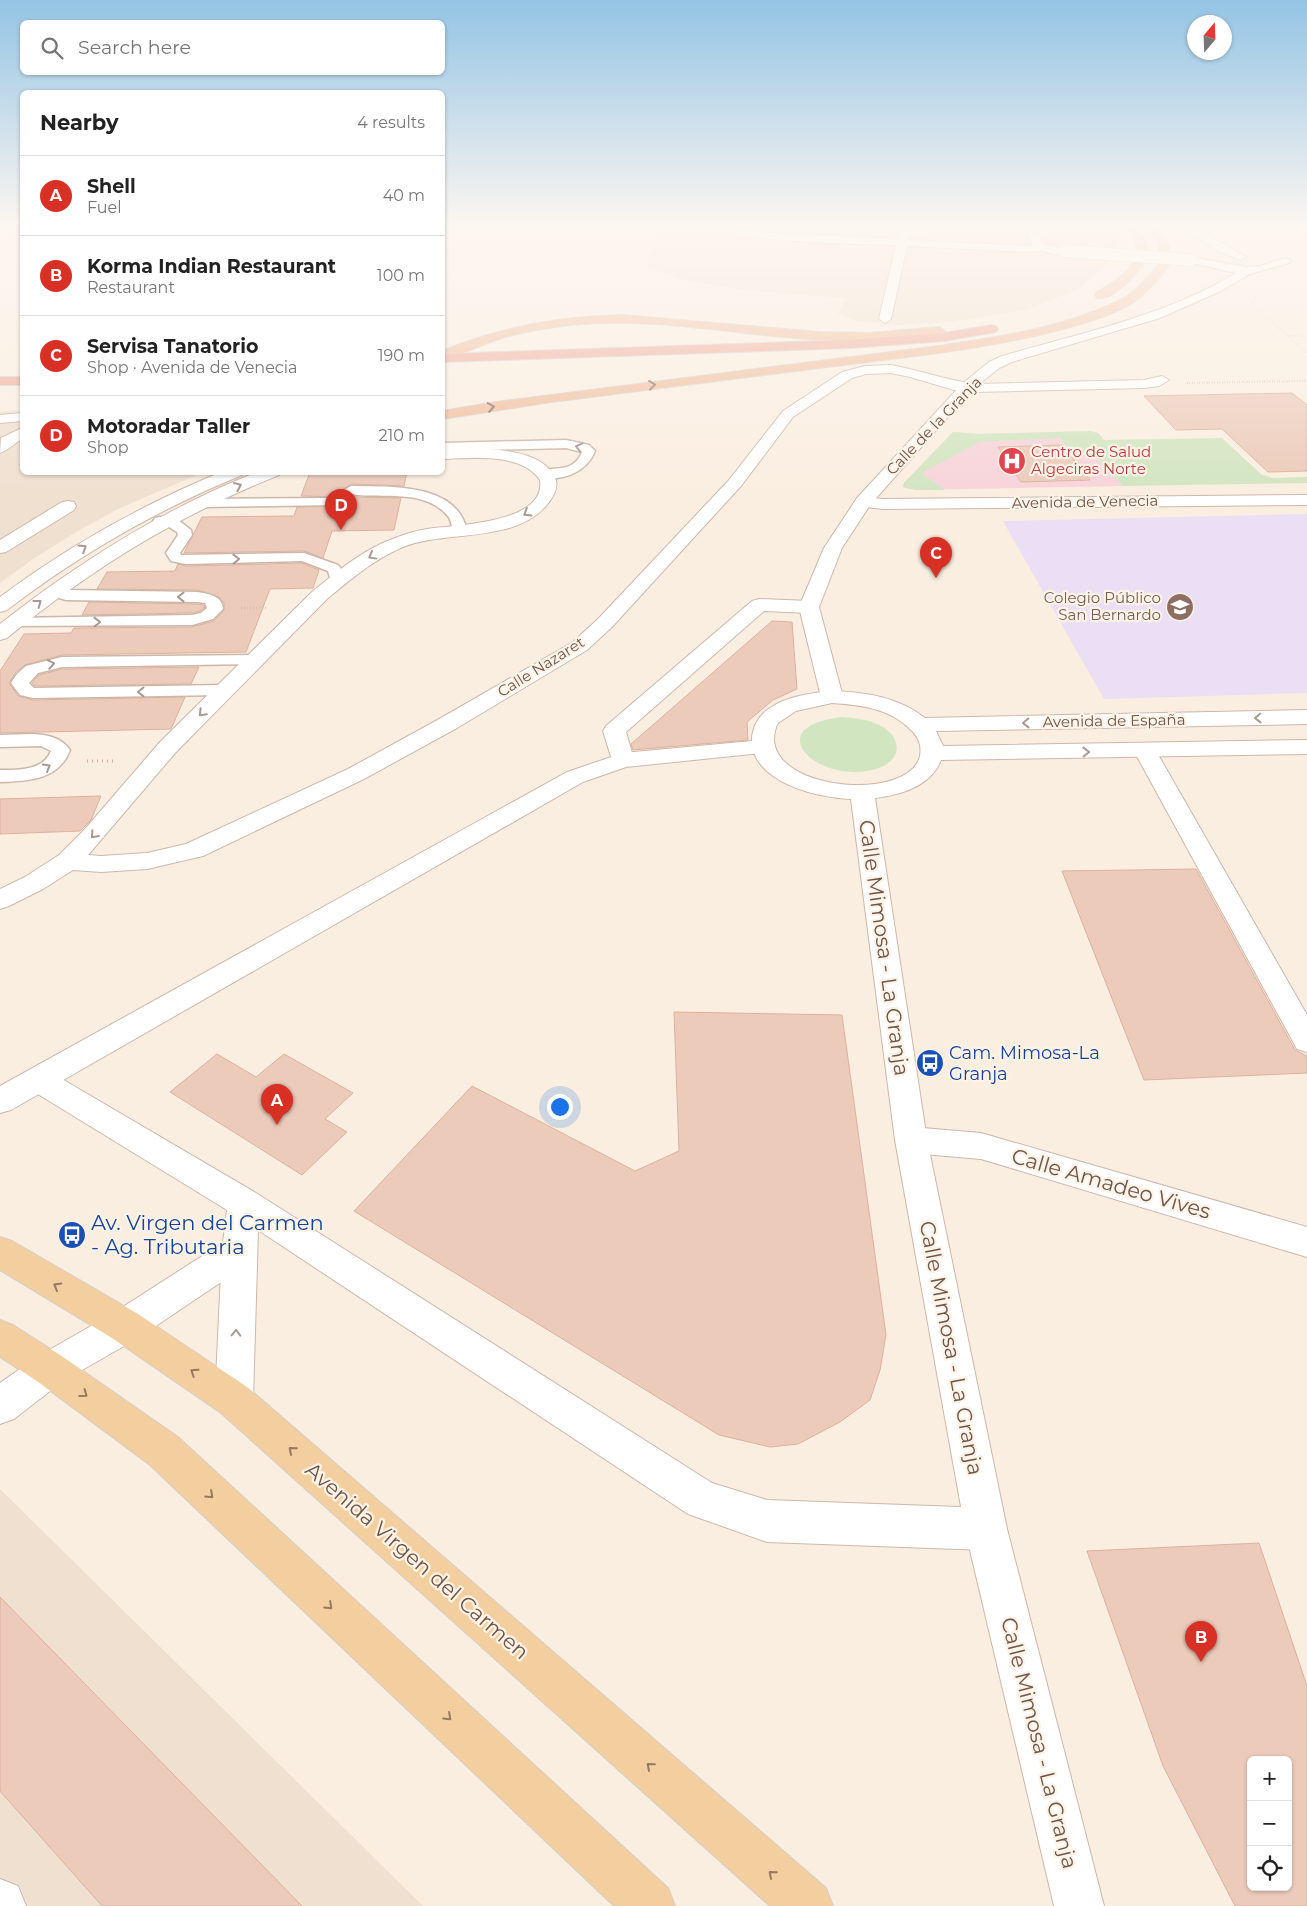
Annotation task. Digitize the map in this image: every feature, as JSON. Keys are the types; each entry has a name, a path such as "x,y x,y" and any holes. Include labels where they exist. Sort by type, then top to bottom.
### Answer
{"highway":[{"path":"445,415 548,398 709,377 807,367 1004,339 1068,324 1096,314"},
{"path":"445,356 471,343 514,330 566,321 596,319 648,320 760,332 849,337 997,328 944,336 849,344 445,357"},
{"path":"445,368 785,358 877,354 958,346"},
{"path":"0,370 20,370"},
{"path":"0,381 20,380"},
{"path":"0,389 20,390"}],"main road":[{"name":"Avenida Virgen del Carmen","path":"0,1252 125,1326 234,1400 808,1906"},
{"path":"0,1337 50,1369 164,1451 650,1906"}],"street":[{"path":"885,319 886,314"},
{"name":"Calle de la Granja","path":"809,607 833,548 863,502 967,387 994,365 1007,359 1158,314"},
{"name":"Calle Nazaret","path":"68,861 101,864 148,861 194,850 356,774 449,723 580,646 605,623 735,484 788,414 847,375 865,370 891,369 921,375 954,386 967,387 1144,384 1162,380"},
{"path":"0,419 20,417"},
{"path":"0,448 6,441 20,434"},
{"path":"0,900 34,883 68,861 94,834 157,760 224,690 337,581 366,558 392,545 423,535 496,525 515,519 530,512 548,490 549,483 545,474 533,465 520,459 478,454 445,454"},
{"path":"86,527 118,509 194,475"},
{"path":"0,606 66,558 110,532 161,504 229,475"},
{"path":"7,628 58,588 122,544 160,522 199,503 265,475"},
{"name":"Avenida de Venecia","path":"863,502 882,504 1307,500"},
{"path":"0,548 68,506"},
{"path":"623,760 614,731 759,605 809,607 832,697"},
{"path":"832,697 857,698 882,703 904,712 920,725 930,738 933,753 926,768 911,780 889,789 862,793 835,791 809,785 787,775 771,762 763,747 762,732 771,718 786,707 807,700 832,697"},
{"name":"Avenida de España","path":"920,725 1307,717"},
{"path":"0,1101 515,809 575,777 623,760 763,747"},
{"name":"Avenida de España","path":"933,753 1307,747"},
{"path":"1146,751 1307,1041"},
{"name":"Calle Mimosa - La Granja","path":"862,793 911,1140 986,1529 1080,1903"},
{"path":"39,1080 244,1203 702,1500 767,1521 986,1529"},
{"name":"Calle Amadeo Vives","path":"911,1140 981,1146 1307,1242"},
{"path":"234,1400 239,1251 244,1203"},
{"path":"0,1406 50,1369 125,1326 239,1251"}],"lane":[{"path":"445,447 566,444 586,448 589,451 586,460 571,471 545,474"},
{"path":"351,490 421,495 442,502 457,517 460,530"},
{"path":"199,503 335,502"},
{"path":"160,522 174,523 184,530 185,535 173,553 176,558 186,560 304,558 333,568 337,574 337,581"},
{"path":"7,628 192,620 207,616 215,608 214,602 204,597 72,596 61,594 58,588"},
{"path":"224,690 33,693 26,691 20,683 27,673 34,669 62,662 255,660"},
{"path":"0,741 45,741 53,743 61,750 56,761 50,766 31,774 0,776"}],"path":[{"path":"1263,314 1307,353"},
{"path":"1288,336 1307,336"},
{"path":"1162,380 1191,383 1307,381"},
{"path":"215,608 308,608"},
{"path":"56,761 157,760"}],"shaded area":[{"path":"838,314 999,314 952,322 898,325 859,322"},
{"path":"20,410 20,475 196,475 118,509 36,557 0,583 0,412"},
{"name":"Centro de Salud Algeciras Norte","path":"953,432 978,434 1055,432 1068,449 1097,459 1123,486 916,490 903,487 904,483"},
{"name":"Colegio Público San Bernardo","path":"1307,514 1307,693 1104,699 1003,521"},
{"path":"0,1489 423,1906 0,1906"}],"green space":[{"path":"1089,431 1098,433 1104,440 1222,438 1262,475 1273,478 1307,477 1307,483 1123,486 1097,459 1068,450 1060,438 980,442 923,472 922,474 945,490 916,490 903,487 904,483 953,432 978,434"},
{"path":"841,717 870,721 886,729 892,735 897,747 893,759 879,768 857,772 837,770 819,764 806,754 800,743 803,732 816,723"}],"building":[{"path":"1292,393 1307,405 1307,471 1268,472 1222,429 1176,430 1144,396"},
{"path":"1062,445 1090,480 1021,482 998,447"},
{"path":"309,475 406,475 404,486 351,484 342,490 346,495 358,497 401,498 394,530 332,531 323,558 304,551 184,553 202,517 294,516 297,507 342,506 344,501 340,497 301,496"},
{"path":"302,563 319,570 313,588 270,589 246,652 62,655 25,665 15,673 9,683 18,696 33,700 185,697 171,729 0,733 0,671 24,634 71,633 74,628 192,627 214,621 224,610 224,603 219,597 197,590 97,589 107,572 175,571 178,564 186,566"},
{"path":"89,602 197,604 204,605 205,607 200,611 192,613 82,615"},
{"path":"772,621 792,622 797,689 773,700 747,722 748,740 633,750 631,744"},
{"path":"199,667 191,684 35,686 32,683 39,675 62,669"},
{"path":"101,796 91,820 80,831 0,834 0,799"},
{"path":"1196,869 1295,1050 1307,1056 1307,1073 1144,1080 1062,871"},
{"path":"674,1012 842,1015 886,1335 880,1370 870,1400 840,1422 798,1444 770,1447 719,1435 354,1211 472,1086 635,1171 679,1151"},
{"path":"217,1054 256,1077 284,1054 353,1093 325,1119 347,1132 302,1175 170,1092"},
{"path":"1259,1543 1307,1686 1307,1906 1235,1906 1163,1766 1087,1551"},
{"path":"0,1597 302,1906 102,1906 0,1791"}],"place":[{"name":"Centro de Salud Algeciras Norte","path":"1012,461"},
{"name":"Motoradar Taller","path":"341,530"},
{"name":"Servisa Tanatorio","path":"936,578"},
{"name":"Colegio Público San Bernardo","path":"1180,607"},
{"name":"Cam. Mimosa-La Granja","path":"930,1063"},
{"name":"Shell","path":"277,1125"},
{"name":"Av. Virgen del Carmen - Ag. Tributaria","path":"72,1235"},
{"name":"Korma Indian Restaurant","path":"1201,1662"}]}
